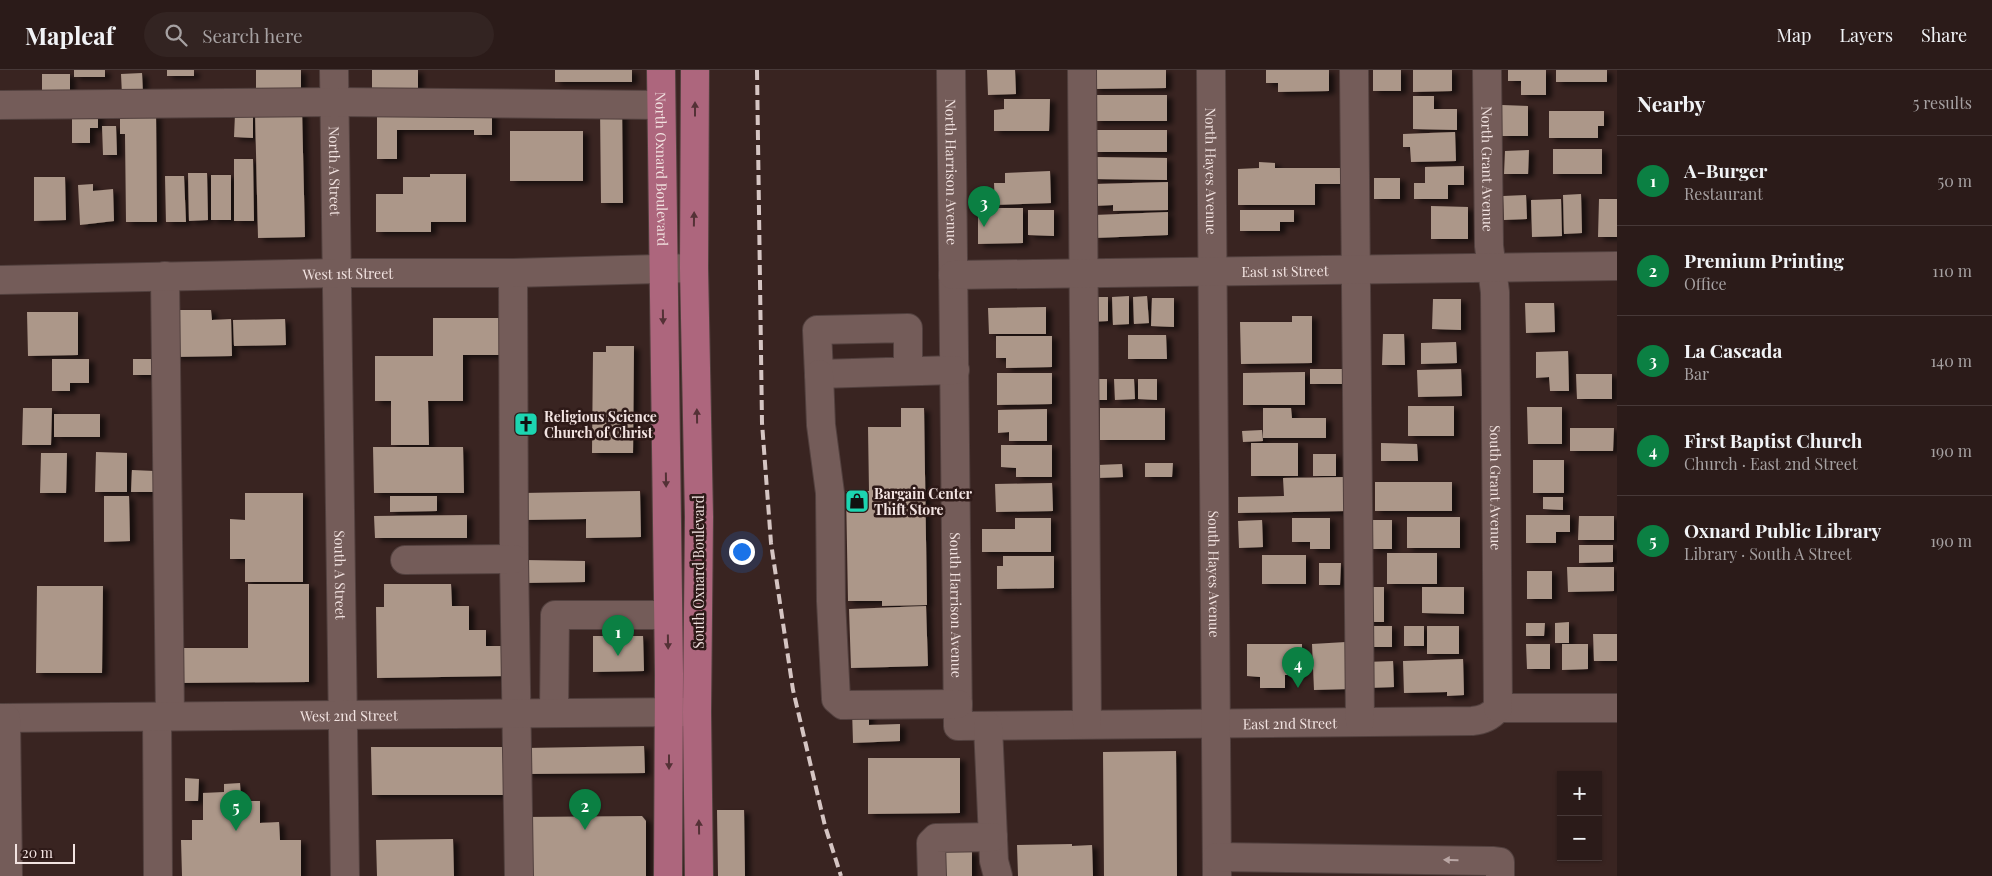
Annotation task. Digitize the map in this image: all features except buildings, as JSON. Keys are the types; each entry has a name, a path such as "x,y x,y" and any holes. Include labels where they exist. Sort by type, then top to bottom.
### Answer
{"main road":[{"name":"North Oxnard Boulevard","path":"661,70 663,268"},
{"path":"694,268 695,70"},
{"path":"663,268 669,713 668,876"},
{"name":"South Oxnard Boulevard","path":"694,268 699,517 697,712 699,876"}],"street":[{"name":"North A Street","path":"334,70 338,273"},
{"name":"North Harrison Avenue","path":"952,70 953,275"},
{"path":"1082,70 1087,724"},
{"name":"North Hayes Avenue","path":"1211,70 1212,272"},
{"path":"1354,70 1360,721"},
{"name":"North Grant Avenue","path":"1487,70 1488,246 1490,268"},
{"path":"0,105 334,102 661,105"},
{"name":"East 1st Street","path":"953,275 1617,266"},
{"name":"West 1st Street","path":"0,280 338,273 513,273 694,268"},
{"name":"South Grant Avenue","path":"1490,268 1495,292 1498,708"},
{"name":"South Hayes Avenue","path":"1212,272 1217,867"},
{"name":"South A Street","path":"338,273 346,876"},
{"path":"513,273 514,559 518,713 519,876"},
{"name":"South Harrison Avenue","path":"953,275 958,715"},
{"path":"158,876 163,717 165,276"},
{"name":"East 2nd Street","path":"908,371 908,328 817,330 821,425 830,493 831,601 836,699 843,705 958,715 988,726 1482,720 1498,708"},
{"path":"819,374 955,370"},
{"path":"405,560 514,559"},
{"path":"554,714 555,615 668,615"},
{"path":"1498,708 1617,708"},
{"name":"West 2nd Street","path":"3,718 697,712"},
{"path":"3,718 8,876"},
{"path":"988,726 994,862 998,876"},
{"path":"932,876 931,843 936,838 993,836"},
{"path":"1217,867 1264,858 1500,869"}],"railway":[{"path":"757,70 762,423 771,543 793,690 825,826 841,876"}],"place":[{"name":"La Cascada","path":"984,227"},
{"name":"Religious Science Church of Christ","path":"526,424"},
{"name":"Bargain Center Thift Store","path":"857,501"},
{"name":"A-Burger","path":"618,656"},
{"name":"First Baptist Church","path":"1298,688"},
{"name":"Premium Printing","path":"585,830"},
{"name":"Oxnard Public Library","path":"236,831"}]}
